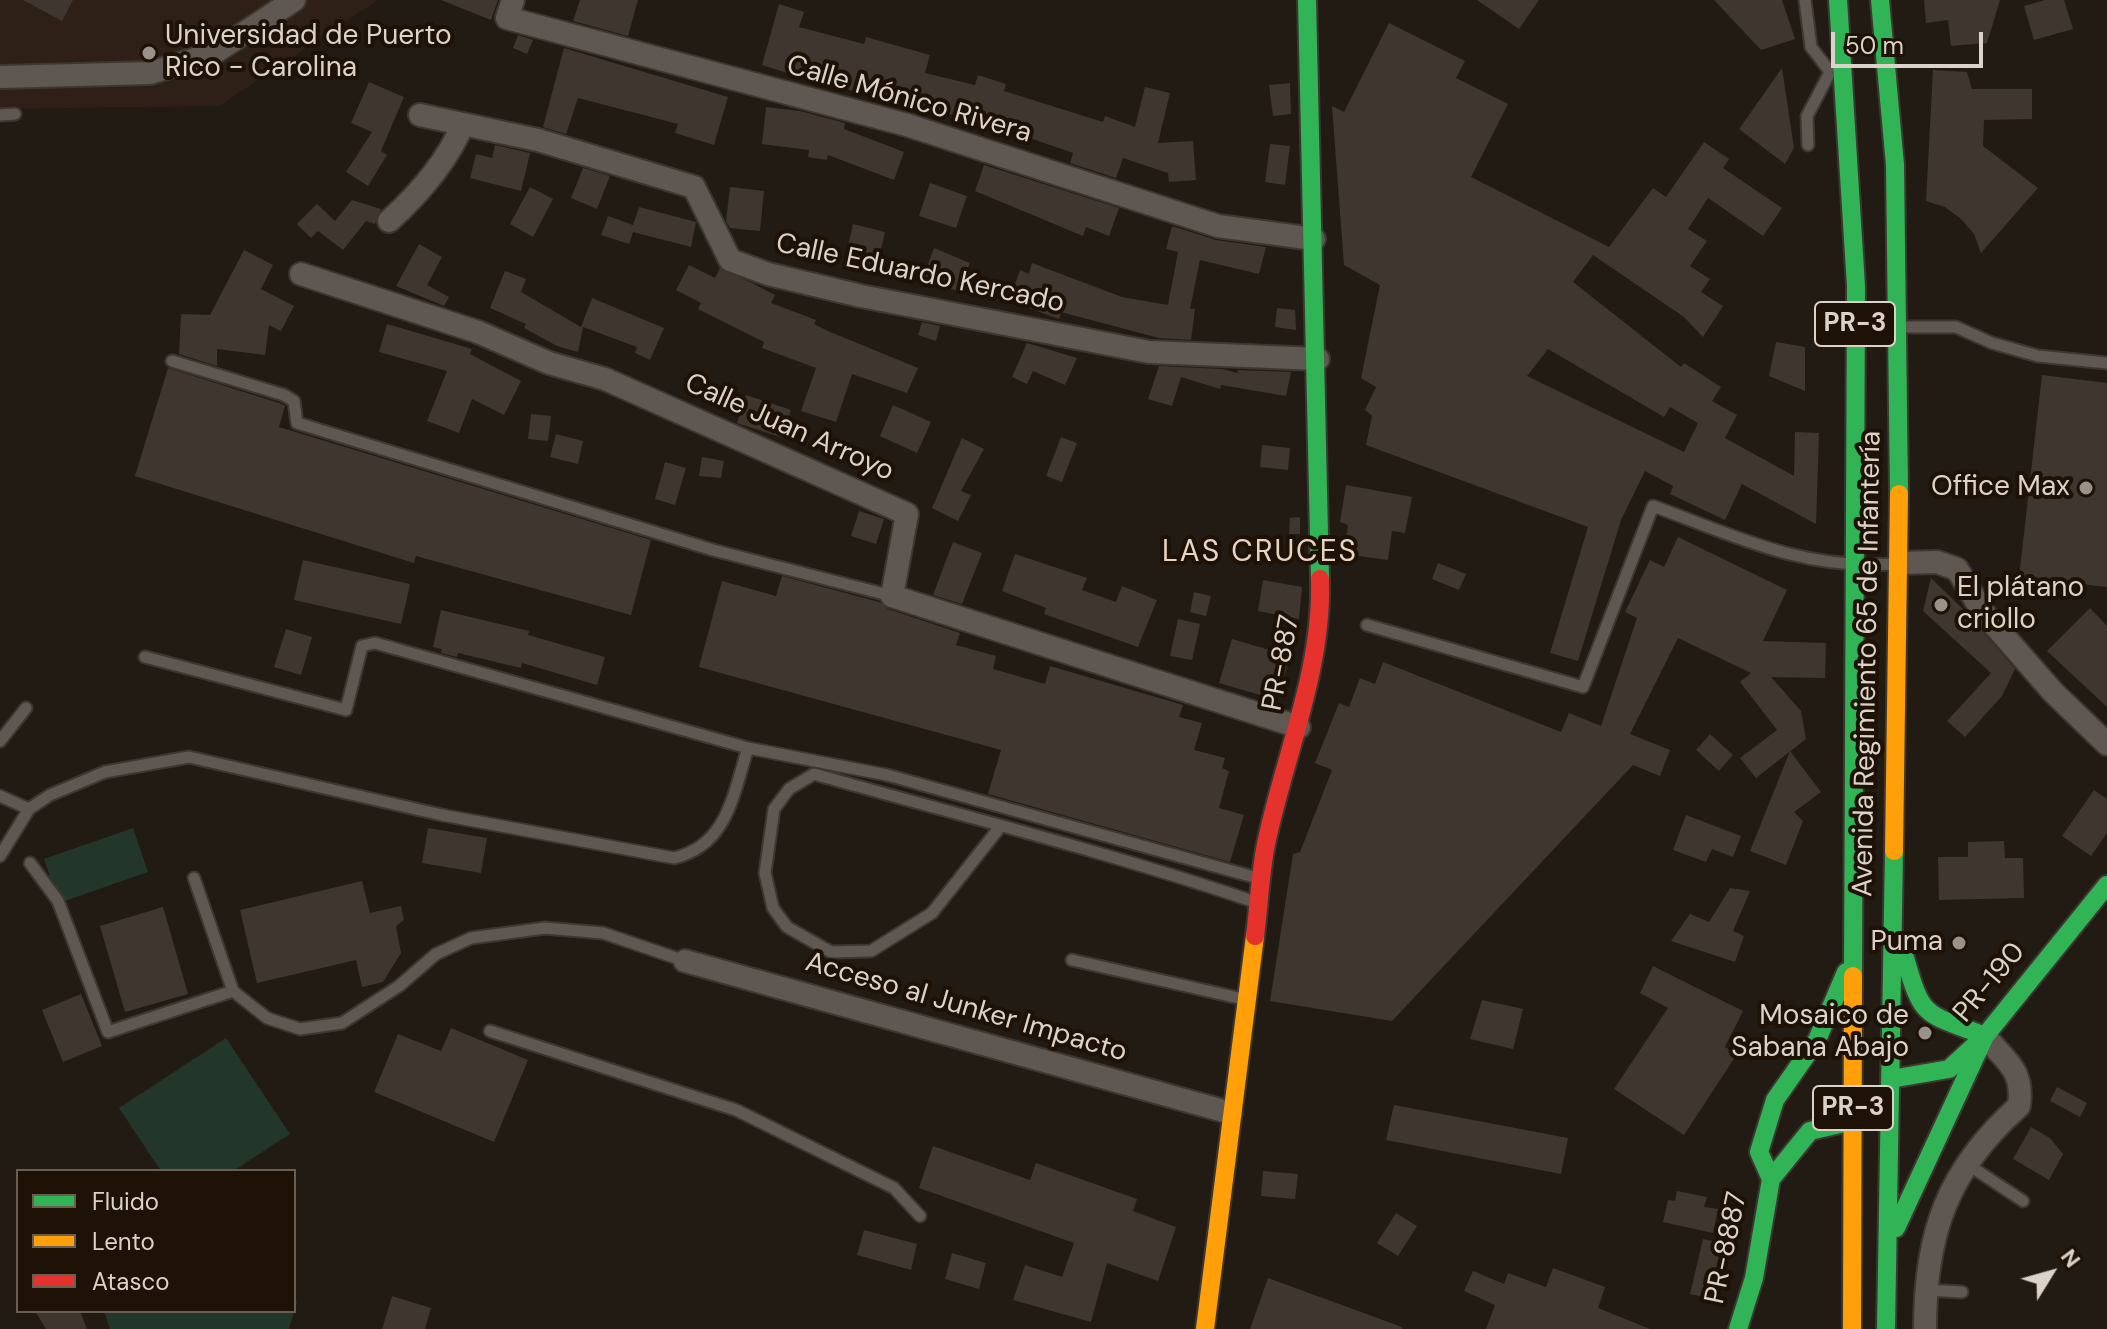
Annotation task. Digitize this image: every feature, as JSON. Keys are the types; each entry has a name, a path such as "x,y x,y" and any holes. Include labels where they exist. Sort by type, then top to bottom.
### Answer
{"main road":[{"name":"PR-887","path":"1205,1329 1266,845 1299,727 1321,602 1318,359 1306,78 1307,0"},
{"name":"Avenida Regimiento 65 de Infantería","path":"1838,0 1859,79 1895,165 1899,563 1886,1329"},
{"name":"Avenida Regimiento 65 de Infantería","path":"1852,1329 1855,948 1853,566 1859,79 1880,0"},
{"name":"PR-190","path":"1891,1079 1949,1069 1985,1036 2107,885"},
{"path":"1889,1240 1907,1211 1985,1036 1928,1014 1918,999 1894,920"},
{"path":"1771,1179 1759,1152 1775,1100 1817,1040 1855,948"},
{"path":"1771,1179 1791,1149 1810,1131 1853,1121"},
{"name":"PR-8887","path":"1738,1329 1754,1278 1771,1179"}],"street":[{"path":"0,77 150,73 214,53 294,0"},
{"name":"Calle Mónico Rivera","path":"513,0 507,18 520,23 907,125 1218,226 1314,239"},
{"name":"Calle Eduardo Kercado","path":"420,115 538,140 694,187 730,260 768,274 861,296 1149,352 1191,357 1318,359"},
{"path":"389,221 415,197 436,171 454,145 463,124"},
{"name":"Calle Juan Arroyo","path":"301,274 478,332 549,363 605,379 907,514 892,596"},
{"path":"1899,563 1937,562 1957,569 1982,611 2053,692 2107,744"},
{"path":"892,596 1299,727"},
{"name":"Acceso al Junker Impacto","path":"685,961 1231,1113"},
{"path":"1925,1329 1926,1290 1935,1229 1944,1203 1986,1135 2019,1106 2022,1086 2016,1069 1985,1036"}],"lane":[{"path":"1805,0 1811,47 1859,79 1807,116 1808,145"},
{"path":"0,115 15,114"},
{"path":"1897,327 1956,327 1992,343 2038,356 2107,363"},
{"path":"172,361 284,395 294,401 297,423 713,550 892,596"},
{"path":"1367,625 1583,687 1653,506 1788,556 1853,566 1899,563"},
{"path":"145,657 346,710 362,646 375,643 748,748 887,775 1261,879"},
{"path":"0,741 26,708"},
{"path":"0,856 29,809 50,795 105,772 189,757 442,815 674,858 694,853 721,830 748,748"},
{"path":"1000,827 932,913 871,951 831,952 787,927 773,908 765,873 774,809 789,789 814,774 1000,827 1258,903"},
{"path":"0,796 29,809"},
{"path":"30,863 58,901 108,1032 233,991"},
{"path":"194,878 233,991 267,1018 300,1029 342,1023 399,986 436,954 471,938 545,928 603,933 685,961"},
{"path":"1072,960 1246,1000"},
{"path":"490,1031 736,1110 894,1188 920,1216"},
{"path":"1967,1164 2023,1201"},
{"path":"1926,1290 1962,1292"}],"shaded area":[{"name":"Universidad de Puerto Rico - Carolina","path":"0,0 378,0 219,106 0,109"}],"green space":[{"path":"133,828 148,872 59,903 44,859"},
{"path":"226,1038 290,1134 236,1169 160,1169 119,1108"},
{"path":"105,1313 294,1313 289,1329 110,1329"}],"building":[{"path":"23,0 73,0 62,21"},
{"path":"441,0 498,0 491,20"},
{"path":"580,0 638,0 628,36 573,21"},
{"path":"1477,0 1539,0 1519,29"},
{"path":"1714,0 1782,0 1795,39 1761,50"},
{"path":"1924,0 2000,0 1987,43 1951,46 1948,20 1926,23"},
{"path":"2045,0 2064,0 2073,29 2034,40 2024,6"},
{"path":"779,4 804,12 799,27 864,44 866,37 930,55 925,73 975,85 978,75 1006,84 1004,91 1103,122 1105,116 1135,127 1145,87 1170,93 1158,143 1193,141 1196,180 1169,182 1168,173 1123,158 1116,178 1070,163 1073,153 1030,138 1029,141 965,118 812,81 762,65"},
{"path":"1389,23 1465,61 1456,78 1508,104 1471,177 1609,247 1653,188 1666,197 1704,142 1729,159 1723,168 1782,208 1763,236 1708,198 1688,229 1707,241 1690,266 1710,279 1701,292 1723,306 1703,337 1684,317 1593,255 1573,282 1681,367 1684,363 1721,387 1712,401 1737,415 1725,438 1794,476 1795,432 1819,433 1816,524 1742,484 1725,520 1670,494 1673,486 1645,471 1621,520 1578,661 1550,653 1588,527 1366,445 1372,416 1365,410 1376,387 1361,378 1380,285 1344,265 1332,106 1344,112","holes":["1548,349 1664,417 1670,407 1698,423 1684,452 1527,376"]},
{"path":"518,35 533,40 527,54 513,48"},
{"path":"564,48 728,97 714,145 675,133 678,124 578,98 566,134 543,127"},
{"path":"1782,68 1794,148 1785,164 1739,129"},
{"path":"1933,70 1967,72 1972,89 2032,89 2032,119 1984,120 1983,146 2038,188 1981,253 1974,234 1961,219 1945,207 1926,201"},
{"path":"369,82 404,97 381,151 387,155 368,186 346,172 372,132 351,123"},
{"path":"1290,83 1291,114 1273,116 1269,85"},
{"path":"766,107 800,111 845,123 844,129 904,152 894,180 828,155 827,160 808,157 809,150 762,144"},
{"path":"1270,144 1290,146 1285,185 1265,182"},
{"path":"495,145 530,153 521,191 470,178 476,154 492,158"},
{"path":"984,165 1119,208 1109,236 1086,227 1083,236 975,191"},
{"path":"583,168 610,176 597,209 571,198"},
{"path":"930,183 967,196 956,228 919,216"},
{"path":"530,187 553,199 533,237 510,224"},
{"path":"730,187 764,191 760,231 730,228 726,221"},
{"path":"352,200 381,209 375,224 366,221 343,250 318,231 311,238 297,224 317,204 335,221"},
{"path":"639,207 696,222 691,247 633,232 629,244 601,235 608,216 633,225"},
{"path":"853,224 885,232 875,275 843,267"},
{"path":"1172,226 1216,240 1266,247 1259,274 1200,260 1190,309 1195,309 1191,340 1159,338 1061,312 1059,319 1009,301 1020,270 1029,274 1032,263 1122,297 1168,305 1178,252 1166,249"},
{"path":"419,244 442,257 427,285 449,297 444,306 396,286"},
{"path":"934,248 970,263 959,292 923,277"},
{"path":"244,250 273,265 261,289 294,306 281,331 269,325 265,355 217,349 217,366 179,354 181,314 210,315"},
{"path":"689,265 715,278 720,268 775,295 771,303 816,320 814,324 828,331 918,368 907,393 852,374 836,422 801,411 816,368 762,348 764,342 698,309 701,303 676,290"},
{"path":"505,271 526,279 521,292 581,327 592,298 664,328 650,360 635,353 637,347 583,327 578,352 557,346 524,328 526,324 490,308"},
{"path":"1277,308 1295,310 1296,330 1275,327"},
{"path":"922,322 940,326 936,341 918,335"},
{"path":"387,324 472,349 470,354 521,381 504,415 472,399 459,433 427,421 447,371 379,352"},
{"path":"1776,342 1805,347 1805,391 1769,376"},
{"path":"1027,343 1077,358 1065,385 1033,371 1027,384 1012,377"},
{"path":"1159,366 1223,369 1237,373 1238,370 1291,372 1286,396 1221,385 1220,389 1181,377 1172,406 1148,399"},
{"path":"168,368 282,404 285,406 279,427 651,540 631,615 416,556 414,563 135,476"},
{"path":"2042,375 2107,383 2107,587 2019,577"},
{"path":"746,395 791,410 783,438 737,423"},
{"path":"893,405 931,422 917,453 880,436"},
{"path":"531,414 551,416 548,441 528,439"},
{"path":"556,434 583,441 578,464 550,457"},
{"path":"1061,437 1077,443 1062,482 1046,476"},
{"path":"962,438 984,449 961,491 971,495 958,521 932,508"},
{"path":"1262,445 1290,448 1288,470 1260,467"},
{"path":"702,457 724,461 721,478 699,476"},
{"path":"665,462 686,468 675,505 655,499"},
{"path":"1346,485 1412,497 1405,533 1392,531 1388,560 1344,554 1348,525 1340,522"},
{"path":"859,511 884,519 876,544 851,536"},
{"path":"1300,517 1300,534 1289,534 1290,518"},
{"path":"1678,537 1787,590 1763,641 1826,643 1825,678 1771,677 1801,711 1806,739 1756,778 1740,758 1777,730 1740,682 1751,673 1678,638 1630,734 1670,750 1660,776 1633,765 1392,1021 1270,1001 1293,854 1300,852 1332,770 1315,763 1339,703 1349,707 1360,678 1375,684 1383,662 1561,732 1569,713 1601,726 1637,618 1625,612 1650,560 1664,567"},
{"path":"953,542 982,553 962,604 933,595"},
{"path":"1015,554 1087,578 1082,590 1116,602 1122,586 1157,600 1138,647 1044,614 1046,608 1002,591"},
{"path":"303,560 410,584 401,624 294,600"},
{"path":"1438,563 1466,574 1459,590 1432,579"},
{"path":"782,576 879,602 888,609 960,633 956,645 996,656 993,669 1045,684 1050,666 1183,705 1179,717 1202,723 1194,750 1225,758 1222,768 1229,771 1219,808 1244,815 1230,862 988,794 1001,750 699,667 722,581 776,596"},
{"path":"1931,578 1967,613 2015,669 2002,696 1965,737 1947,721 1991,673 1923,611"},
{"path":"1263,580 1302,587 1299,619 1258,611"},
{"path":"1194,592 1211,596 1206,616 1190,612"},
{"path":"2090,608 2107,626 2107,707 2047,651"},
{"path":"441,610 529,631 528,635 605,657 597,685 522,663 521,668 458,653 457,657 441,653 442,649 433,647"},
{"path":"1178,619 1200,624 1192,660 1170,656"},
{"path":"286,629 312,637 301,675 274,667"},
{"path":"1232,639 1290,656 1277,700 1219,683"},
{"path":"1710,734 1733,755 1719,771 1696,750"},
{"path":"1790,751 1821,792 1794,812 1803,821 1786,865 1750,851"},
{"path":"2094,790 2107,799 2107,833 2091,856 2062,836"},
{"path":"1686,815 1741,836 1733,857 1712,849 1706,862 1673,850"},
{"path":"428,828 487,838 481,873 422,863"},
{"path":"2004,841 2005,858 2023,858 2024,898 1939,900 1938,857 1968,857 1968,842"},
{"path":"362,881 370,913 401,906 404,920 396,926 401,953 383,982 362,987 356,960 257,983 240,910"},
{"path":"1730,888 1750,891 1733,931 1744,936 1735,962 1671,941 1690,914 1709,922"},
{"path":"163,907 188,994 125,1012 100,926"},
{"path":"1653,966 1743,1011 1725,1047 1737,1054 1684,1135 1614,1089 1668,1008 1640,993"},
{"path":"81,994 102,1046 63,1062 42,1010"},
{"path":"1482,1000 1523,1009 1513,1049 1470,1039"},
{"path":"451,1028 528,1060 494,1142 374,1092 398,1034 441,1051"},
{"path":"2057,1087 2087,1103 2080,1117 2050,1101"},
{"path":"1394,1105 1568,1138 1561,1174 1386,1140"},
{"path":"2031,1127 2050,1138 2063,1154 2049,1180 2013,1159"},
{"path":"933,1146 1030,1180 1036,1163 1137,1199 1133,1211 1176,1227 1158,1281 1107,1263 1091,1322 1013,1300 1025,1265 1062,1277 1074,1243 919,1188"},
{"path":"1263,1171 1298,1174 1295,1199 1261,1196"},
{"path":"1677,1191 1707,1197 1704,1207 1718,1209 1713,1233 1663,1222 1668,1200 1675,1201"},
{"path":"1396,1213 1417,1226 1398,1256 1377,1243"},
{"path":"864,1230 917,1244 911,1270 857,1255"},
{"path":"1703,1239 1722,1243 1709,1298 1690,1294"},
{"path":"952,1253 986,1263 979,1289 945,1279"},
{"path":"1553,1268 1605,1287 1598,1308 1650,1329 1486,1329 1495,1305 1464,1291 1473,1271 1504,1284 1508,1273 1546,1287"},
{"path":"1268,1278 1402,1327 1402,1329 1250,1329"},
{"path":"392,1296 431,1308 425,1329 382,1329"},
{"path":"36,1313 81,1313 87,1329 46,1329"}],"traffic: fast":[{"path":"1307,0 1320,579"},
{"path":"1838,0 1856,286 1853,976"},
{"path":"1880,0 1895,165 1899,494"},
{"path":"1886,1329 1894,851"},
{"path":"1891,1079 1949,1069 1985,1036 2107,885"},
{"path":"1896,1228 1985,1036 1948,1022 1928,1010 1915,990 1903,951"},
{"path":"1771,1179 1759,1152 1775,1100 1817,1040 1846,972"},
{"path":"1738,1329 1754,1278 1771,1179 1810,1131 1853,1121"}],"traffic: slow":[{"path":"1894,851 1899,494"},
{"path":"1205,1329 1255,936"},
{"path":"1852,1329 1853,976"}],"traffic: jam":[{"path":"1255,936 1266,844 1309,680 1319,613 1320,579"}],"place":[{"name":"Universidad de Puerto Rico - Carolina","path":"149,53"},
{"name":"Office Max","path":"2086,488"},
{"name":"El plátano criollo","path":"1941,605"},
{"name":"Puma","path":"1959,943"},
{"name":"Mosaico de Sabana Abajo","path":"1925,1033"}],"district":[{"name":"LAS CRUCES","path":"1260,553"}]}
